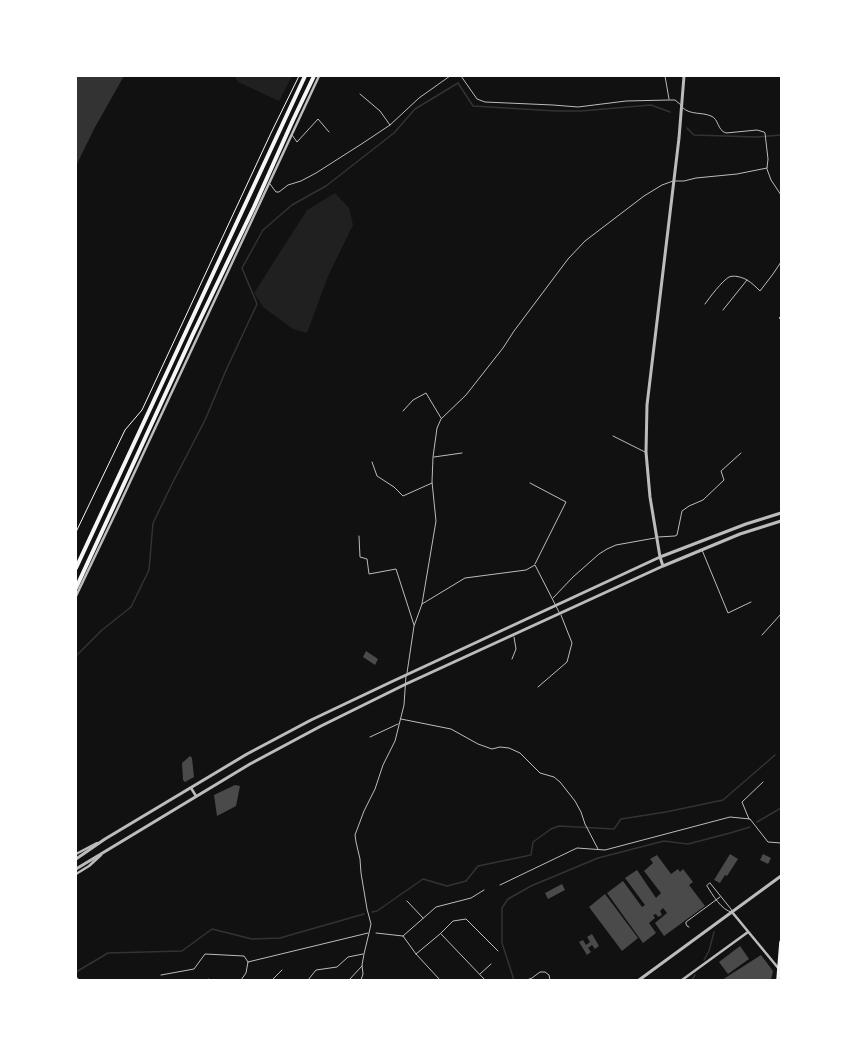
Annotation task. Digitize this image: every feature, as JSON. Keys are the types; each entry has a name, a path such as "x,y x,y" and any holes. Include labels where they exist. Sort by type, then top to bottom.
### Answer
{"highway":[{"path":"76,568 305,76"},
{"path":"77,590 193,334 254,207 314,76"}],"main road":[{"path":"778,980 780,970 781,942"}],"street":[{"path":"76,596 77,590 116,512 319,76"},
{"path":"663,566 660,557 650,497 646,452 647,405 679,138 684,76"},
{"path":"76,854 105,839 247,754 311,720 406,674 660,557 746,524 781,513"},
{"path":"76,868 250,764 321,726 406,684 663,566 740,534 781,521"},
{"path":"191,788 196,796"},
{"path":"76,859 105,839"},
{"path":"76,874 89,866 108,849"},
{"path":"639,980 781,876"},
{"path":"732,912 780,970"},
{"path":"682,980 748,932"}],"lane":[{"path":"269,183 276,192 279,192 288,185 301,181 321,170 390,125 419,98 450,76"},
{"path":"461,76 477,99 485,102 578,107 626,101 675,100 687,111 715,118 720,129 726,133 757,130 764,132 768,160 767,168 771,180 781,195"},
{"path":"665,76 669,100"},
{"path":"360,94 380,111 390,125"},
{"path":"292,134 297,142 318,119 329,132"},
{"path":"361,980 363,974 362,965 370,924 355,835 357,827 375,789 383,765 395,742 404,705 406,674 414,626 422,604 436,521 432,482 433,457 437,428 441,419 466,395 503,348 514,330 568,259 585,241 644,196 673,181 738,174 767,168"},
{"path":"705,304 729,277 738,276 747,280 760,290 781,262"},
{"path":"723,310 747,280"},
{"path":"781,316 779,318 781,319"},
{"path":"403,411 413,400 426,392 441,419"},
{"path":"613,436 646,452"},
{"path":"433,457 462,453"},
{"path":"552,598 572,577 598,554 607,549 616,545 657,537 677,535 682,511 703,500 724,480 721,471 742,453"},
{"path":"372,462 378,476 394,486 403,496 432,482"},
{"path":"422,604 465,578 526,570 535,565 566,502 530,483"},
{"path":"359,536 360,557 367,559 369,574 396,569 414,626"},
{"path":"702,550 728,613 751,602"},
{"path":"535,565 560,613 572,643 567,662 538,687"},
{"path":"762,635 781,614"},
{"path":"512,659 516,649 514,634"},
{"path":"400,719 451,729 478,744 492,749 500,747 509,748 520,753 540,773 554,777 560,782 575,800 598,850"},
{"path":"370,737 399,724"},
{"path":"763,782 742,802 750,820 768,842 781,843"},
{"path":"500,885 577,848 605,850 730,817 750,820"},
{"path":"710,883 731,910 732,912 728,912 717,900 707,886 710,883"},
{"path":"403,936 436,907 471,898 484,890"},
{"path":"689,927 687,926 686,922 721,897"},
{"path":"407,901 423,918"},
{"path":"416,954 453,921 466,919 498,951"},
{"path":"248,962 369,933"},
{"path":"376,933 403,936 416,954 440,980"},
{"path":"440,934 485,980"},
{"path":"161,975 194,969 205,954 244,956 248,962 246,973 241,980"},
{"path":"308,980 316,970 337,967 348,957 364,954"},
{"path":"479,974 491,964"},
{"path":"349,980 362,965"},
{"path":"272,980 282,970"},
{"path":"527,980 540,972 545,972 549,975 550,980"}],"path":[{"path":"76,532 125,430 142,410 299,76"}],"shaded area":[{"path":"76,76 124,76 94,129 76,166"},
{"path":"234,76 292,76 279,101 238,82"},
{"path":"335,193 349,208 353,225 329,274 307,333 293,329 263,307 254,293 307,210"}],"building":[{"path":"366,651 378,659 375,665 363,657"},
{"path":"190,756 192,758 194,777 185,782 183,780 182,763"},
{"path":"235,785 240,786 236,806 217,816 214,795"},
{"path":"730,854 738,859 727,876 725,875 720,883 714,880"},
{"path":"763,854 771,858 768,864 760,860"},
{"path":"657,855 671,874 678,869 680,872 683,869 693,882 689,885 705,906 664,936 655,923 667,913 663,908 660,911 662,915 658,917 656,914 653,915 655,918 649,923 656,933 643,943 607,893 623,881 642,907 645,905 625,878 637,870 656,898 661,893 644,871 653,863 650,859"},
{"path":"562,884 565,890 548,899 545,893"},
{"path":"605,894 638,938 622,951 589,907"},
{"path":"592,934 599,946 595,949 592,945 588,948 591,952 587,955 579,942 583,940 586,945 590,942 587,937"},
{"path":"740,946 749,959 728,974 719,962"},
{"path":"761,955 773,971 771,980 722,980"}],"waterway":[{"path":"76,656 102,630 131,607 149,570 153,523 205,420 257,304 242,268 263,230 292,205 326,186 394,133 415,109 458,83 473,106 581,111 651,105 670,112"},
{"path":"687,128 694,135 757,137 781,135"},
{"path":"372,912 377,911 423,879 447,886 466,881 478,866 531,855 533,842 551,829 559,826 614,829 621,819 666,812 723,800 775,755"},
{"path":"757,822 781,808"},
{"path":"514,980 502,943 502,908 508,899 531,886 598,858 664,841 688,844 750,827"},
{"path":"76,972 108,953 182,951 212,929 252,939 280,938 364,914"},
{"path":"704,960 709,951 714,932"},
{"path":"692,980 695,975"}]}
